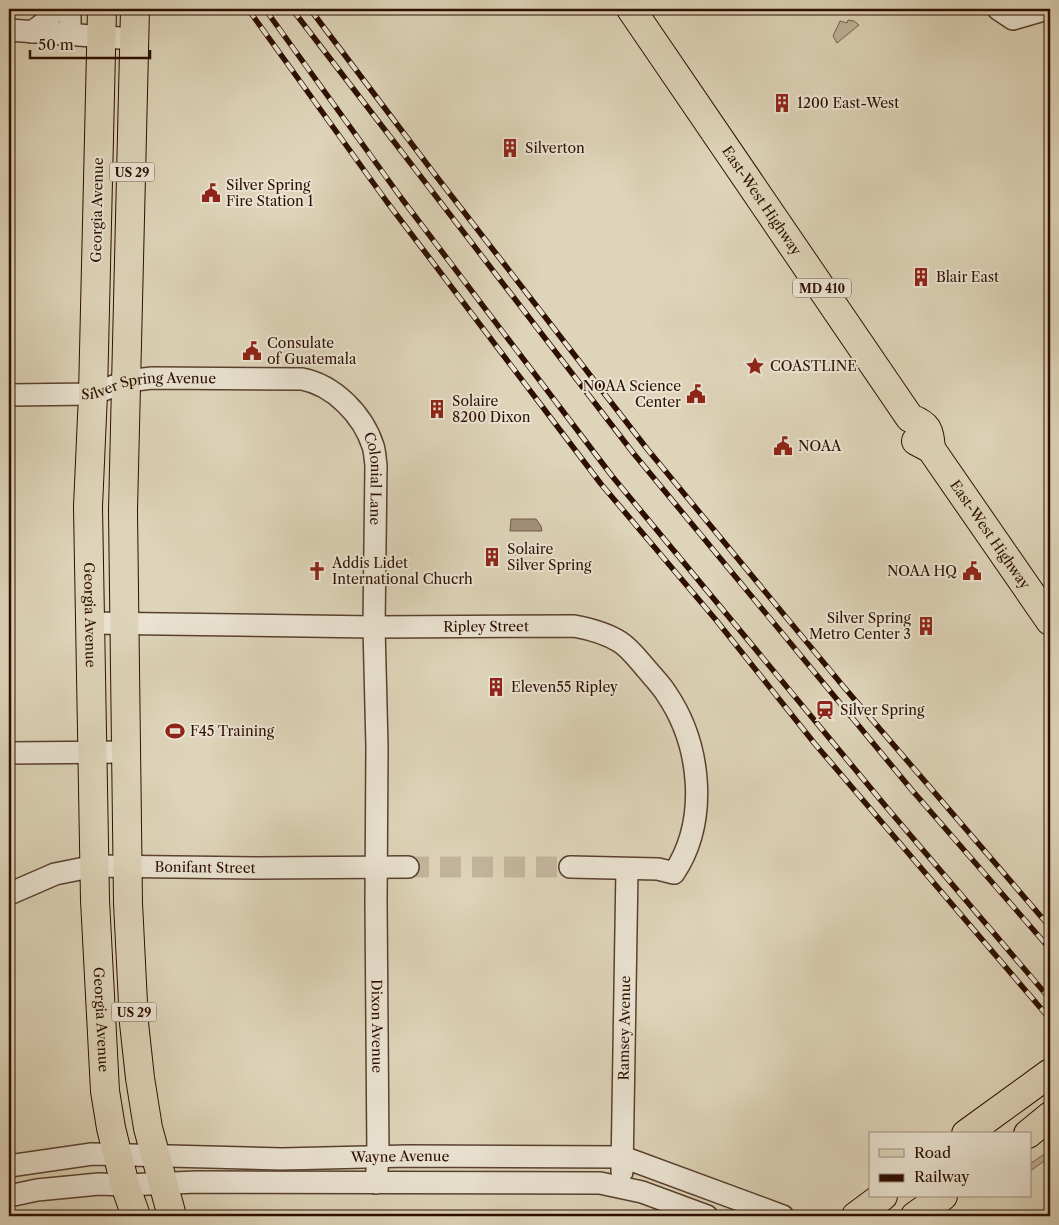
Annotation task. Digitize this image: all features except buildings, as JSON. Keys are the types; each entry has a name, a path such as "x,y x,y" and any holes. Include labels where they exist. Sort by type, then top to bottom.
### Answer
{"main road":[{"name":"Georgia Avenue","path":"102,9 93,394 88,507 97,952 105,1092 111,1128 125,1185 136,1216"},
{"name":"US 29","path":"135,9 123,511 128,868 134,1023 147,1120 172,1216"},
{"name":"East-West Highway","path":"631,9 910,418 907,430 914,440 931,449 1050,621"},
{"path":"97,186 131,186"},
{"path":"969,1132 1050,1073"},
{"path":"1030,1132 1050,1116"},
{"path":"856,1216 880,1198"},
{"path":"915,1216 940,1198"}],"street":[{"path":"32,32 48,20 55,9"},
{"path":"70,9 70,35"},
{"path":"998,9 1014,19 1044,10"},
{"path":"9,30 134,39"},
{"name":"Silver Spring Avenue","path":"9,395 93,394 127,381 152,378 288,379"},
{"name":"Colonial Lane","path":"288,379 310,380 339,397 354,412 374,447 376,465 374,626 377,746 377,867"},
{"name":"Ripley Street","path":"90,623 574,626 604,634 621,643 636,657 666,692 686,734 693,759 696,797 693,828 683,858 674,873 658,870 627,870"},
{"path":"9,753 126,752"},
{"name":"Bonifant Street","path":"9,894 55,874 95,866 128,868 408,867"},
{"name":"Dixon Avenue","path":"376,1183 378,1157 377,867"},
{"path":"570,867 627,870"},
{"name":"Ramsey Avenue","path":"621,1187 627,870"},
{"name":"Wayne Avenue","path":"9,1166 92,1154 282,1159 623,1157 783,1216"},
{"name":"Wayne Avenue","path":"9,1196 37,1190 92,1184 600,1183 642,1192 707,1216"}],"shaded area":[{"path":"848,20 854,21 859,25 837,43 833,36 840,21 847,23"},
{"path":"511,519 536,519 542,531 510,531"},
{"path":"1050,1150 1050,1157 1032,1170 1032,1163"}],"tunnel":[{"path":"408,867 570,867"}],"railway":[{"path":"248,9 387,202 601,484 716,620 815,744 1050,1019"},
{"path":"265,9 402,199 612,476 888,809 1050,999"},
{"path":"292,9 634,454 911,789 1050,949"},
{"path":"310,9 433,172 648,450 843,686 1050,927"}],"place":[{"name":"1200 East-West","path":"782,103"},
{"name":"Silverton","path":"510,148"},
{"name":"Silver Spring Fire Station 1","path":"211,193"},
{"name":"Blair East","path":"921,277"},
{"name":"Consulate of Guatemala","path":"252,351"},
{"name":"COASTLINE","path":"755,366"},
{"name":"NOAA Science Center","path":"696,394"},
{"name":"Solaire 8200 Dixon","path":"437,409"},
{"name":"NOAA","path":"783,446"},
{"name":"Solaire Silver Spring","path":"492,557"},
{"name":"Addis Lidet International Chucrh","path":"317,571"},
{"name":"NOAA HQ","path":"972,571"},
{"name":"Silver Spring Metro Center 3","path":"926,626"},
{"name":"Eleven55 Ripley","path":"496,687"},
{"name":"Silver Spring","path":"825,710"},
{"name":"F45 Training","path":"175,731"}]}
